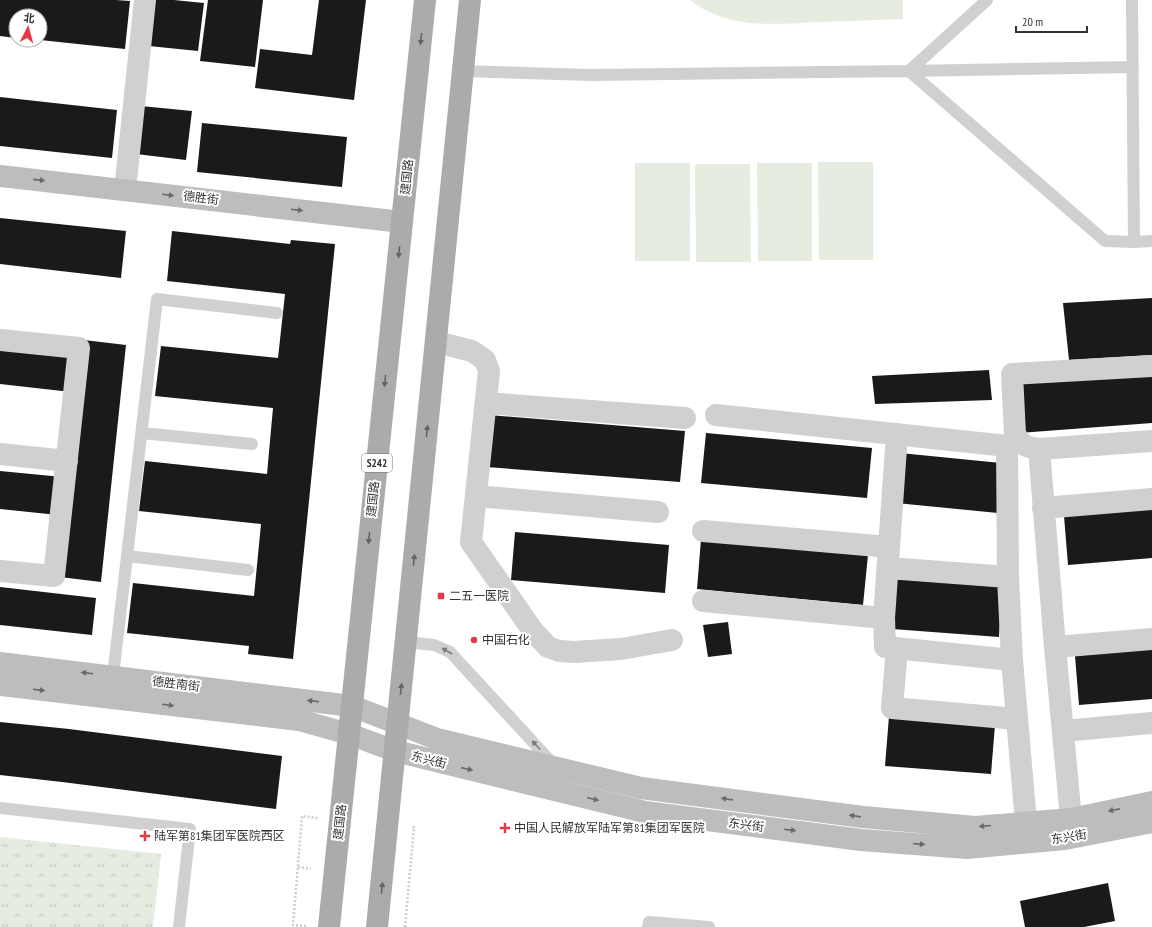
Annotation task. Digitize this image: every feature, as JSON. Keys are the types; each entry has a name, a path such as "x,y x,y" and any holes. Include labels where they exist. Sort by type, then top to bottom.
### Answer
{"main road":[{"name":"建国路","path":"329,927 425,0"},
{"path":"378,927 470,0"},
{"name":"德胜街","path":"0,176 402,222"},
{"name":"德胜南街","path":"0,662 352,706"},
{"name":"德胜南街","path":"0,685 299,720 349,734"},
{"name":"东兴街","path":"352,706 437,739 641,788 863,817 974,827 1071,819 1152,802"},
{"name":"东兴街","path":"349,734 395,752 645,812 861,840 967,848 1065,839 1152,822"}],"street":[{"path":"125,190 145,0"},
{"path":"0,340 79,348 54,576 0,571"},
{"path":"436,342 472,351 484,360 489,372 471,542 533,631 548,647 559,651 574,652 621,649 672,640"},
{"path":"1152,366 1012,374 1015,434 1019,442 1026,447 1038,449 1152,441"},
{"path":"486,403 685,418"},
{"path":"716,415 1007,446 1008,577 1012,660 1026,823"},
{"path":"897,434 884,618 885,647 1012,660"},
{"path":"1038,449 1071,819"},
{"path":"0,454 67,461"},
{"path":"476,496 658,512"},
{"path":"1043,508 1152,499"},
{"path":"703,530 888,557 1008,577"},
{"path":"703,601 884,618"},
{"path":"1055,647 1152,640"},
{"path":"897,648 892,708 1017,719"},
{"path":"1063,731 1152,723"}],"lane":[{"path":"909,71 987,0"},
{"path":"1132,0 1134,242"},
{"path":"463,71 592,75 1133,67"},
{"path":"909,71 1105,241 1152,241"},
{"path":"113,676 157,299 277,313"},
{"path":"142,433 252,444"},
{"path":"127,556 248,570"},
{"path":"406,642 434,645 450,652 557,768 552,789"},
{"path":"0,808 190,829 179,927"},
{"path":"648,927 648,922 709,927"}],"path":[{"path":"294,925 302,816"},
{"path":"405,927 414,827"}],"green space":[{"path":"690,0 903,0 903,19 786,24 752,23 736,21 720,16 705,10"},
{"path":"818,162 873,162 873,260 819,260"},
{"path":"635,163 690,163 690,261 635,261"},
{"path":"757,163 812,163 812,261 758,261"},
{"path":"695,164 750,164 751,262 696,262"},
{"path":"0,837 161,854 153,927 0,927"}],"building":[{"path":"0,0 130,1 125,49 48,41 48,8 8,8 8,37 0,36"},
{"path":"153,0 174,0 204,3 198,51 149,46"},
{"path":"208,0 263,0 255,67 200,61"},
{"path":"319,0 366,0 354,100 255,88 260,49 312,55"},
{"path":"0,97 117,110 112,158 0,146"},
{"path":"141,106 192,111 186,160 136,154"},
{"path":"202,123 347,137 342,187 197,172"},
{"path":"0,218 126,231 121,278 0,264"},
{"path":"172,231 290,244 291,240 335,244 293,659 248,654 249,646 127,633 133,583 254,596 261,524 139,511 145,461 267,474 273,408 155,396 161,346 278,358 285,294 167,281"},
{"path":"1152,298 1152,355 1069,360 1063,303"},
{"path":"84,340 126,345 101,582 60,577"},
{"path":"0,345 75,354 71,392 0,384"},
{"path":"989,370 992,400 875,404 872,376"},
{"path":"1152,372 1152,423 1019,433 1015,382"},
{"path":"489,415 685,431 680,482 486,467"},
{"path":"706,433 872,448 867,498 701,483"},
{"path":"900,453 1001,463 998,513 896,503"},
{"path":"0,471 62,477 58,515 0,509"},
{"path":"1152,509 1152,558 1068,565 1064,516"},
{"path":"515,532 669,545 665,593 511,580"},
{"path":"701,539 868,555 863,605 697,589"},
{"path":"896,579 1002,587 999,637 892,629"},
{"path":"0,587 96,598 92,635 0,625"},
{"path":"728,622 732,654 708,657 703,625"},
{"path":"1152,649 1152,699 1079,705 1075,656"},
{"path":"889,716 995,725 991,774 885,766"},
{"path":"0,722 69,729 282,756 276,809 0,775"},
{"path":"1108,883 1115,921 1084,927 1025,927 1020,901"}],"place":[{"name":"二五一医院","path":"441,596"},
{"name":"中国石化","path":"474,640"},
{"name":"中国人民解放军陆军第81集团军医院","path":"505,828"},
{"name":"陆军第81集团军医院西区","path":"145,836"}]}
